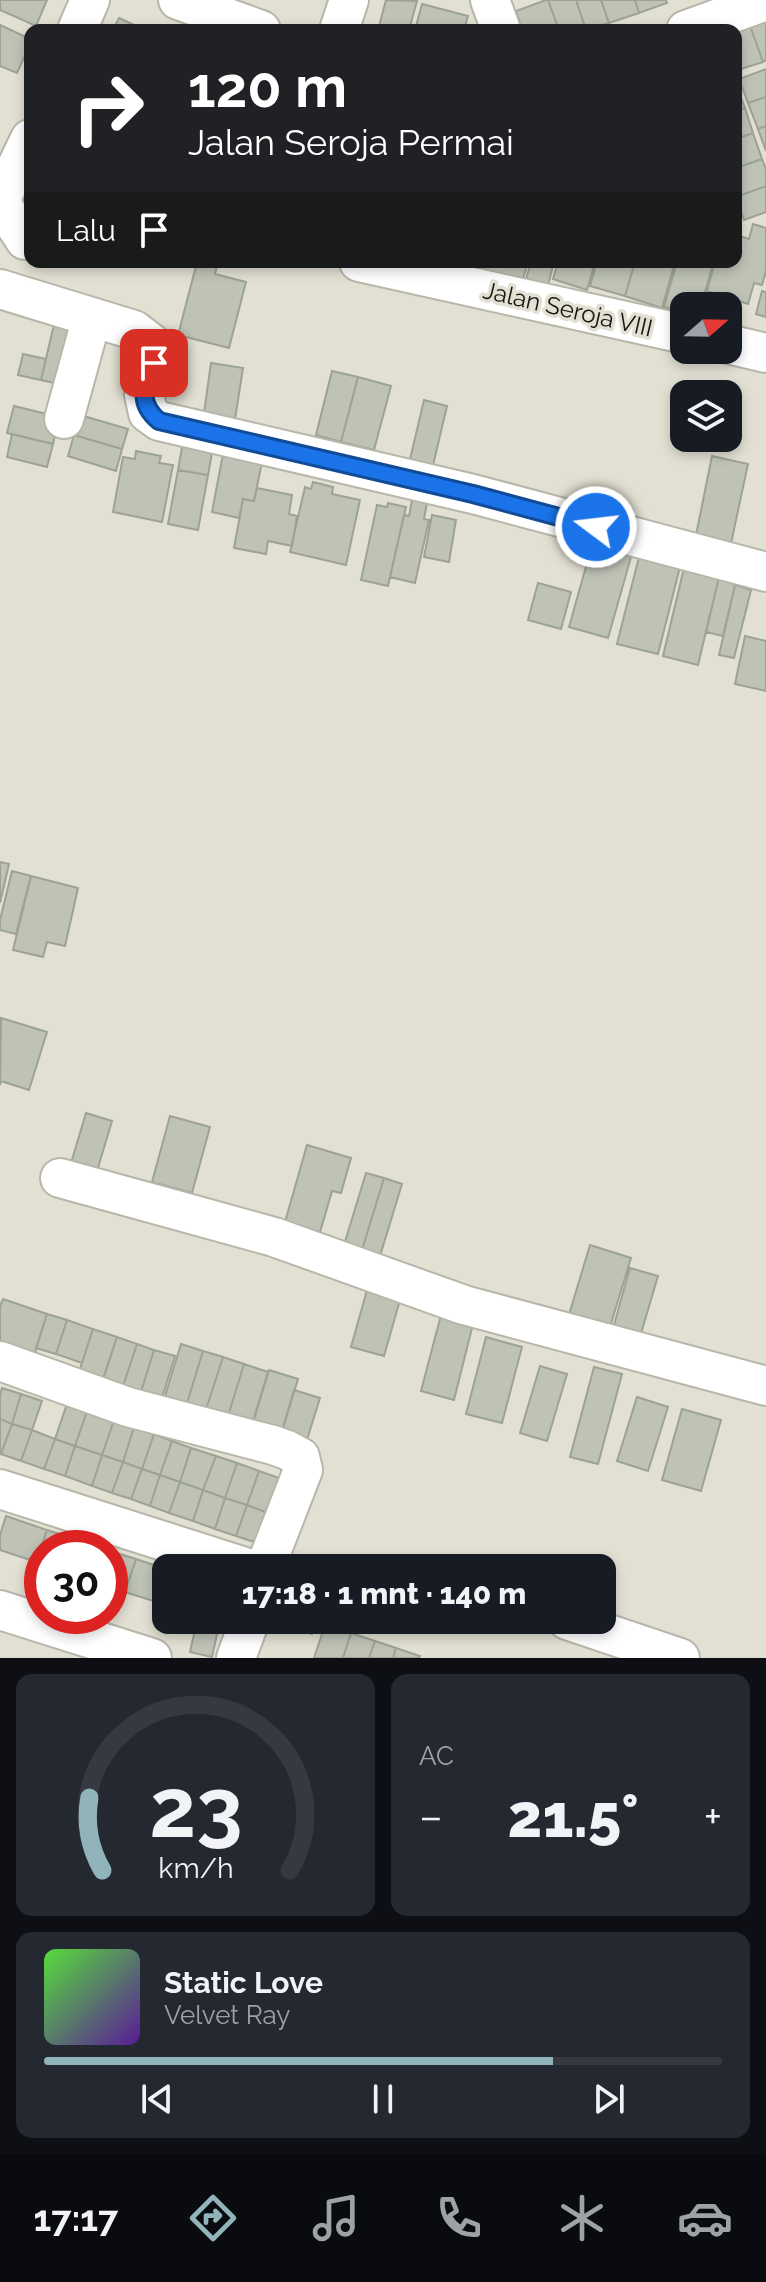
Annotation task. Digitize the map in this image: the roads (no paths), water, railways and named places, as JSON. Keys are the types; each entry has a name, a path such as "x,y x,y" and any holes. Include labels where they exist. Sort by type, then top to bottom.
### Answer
{"street":[{"path":"80,24 90,0"},
{"path":"178,0 244,24"},
{"path":"341,24 349,0"},
{"path":"490,0 499,24"},
{"path":"703,24 766,1"},
{"path":"18,242 0,201 24,151"},
{"name":"Jalan Seroja VIII","path":"386,268 670,331"},
{"path":"0,289 134,330 151,343 154,363 145,383 144,394 148,413 159,421 458,490 766,572"},
{"path":"64,419 92,317"},
{"path":"742,347 766,353"},
{"path":"60,1178 274,1237 464,1305 766,1386"},
{"path":"0,1361 128,1407 273,1445 300,1457 303,1470 270,1554"},
{"path":"0,1489 204,1554"},
{"path":"0,1610 152,1658"},
{"path":"236,1658 245,1634"},
{"path":"609,1634 680,1658"}]}
